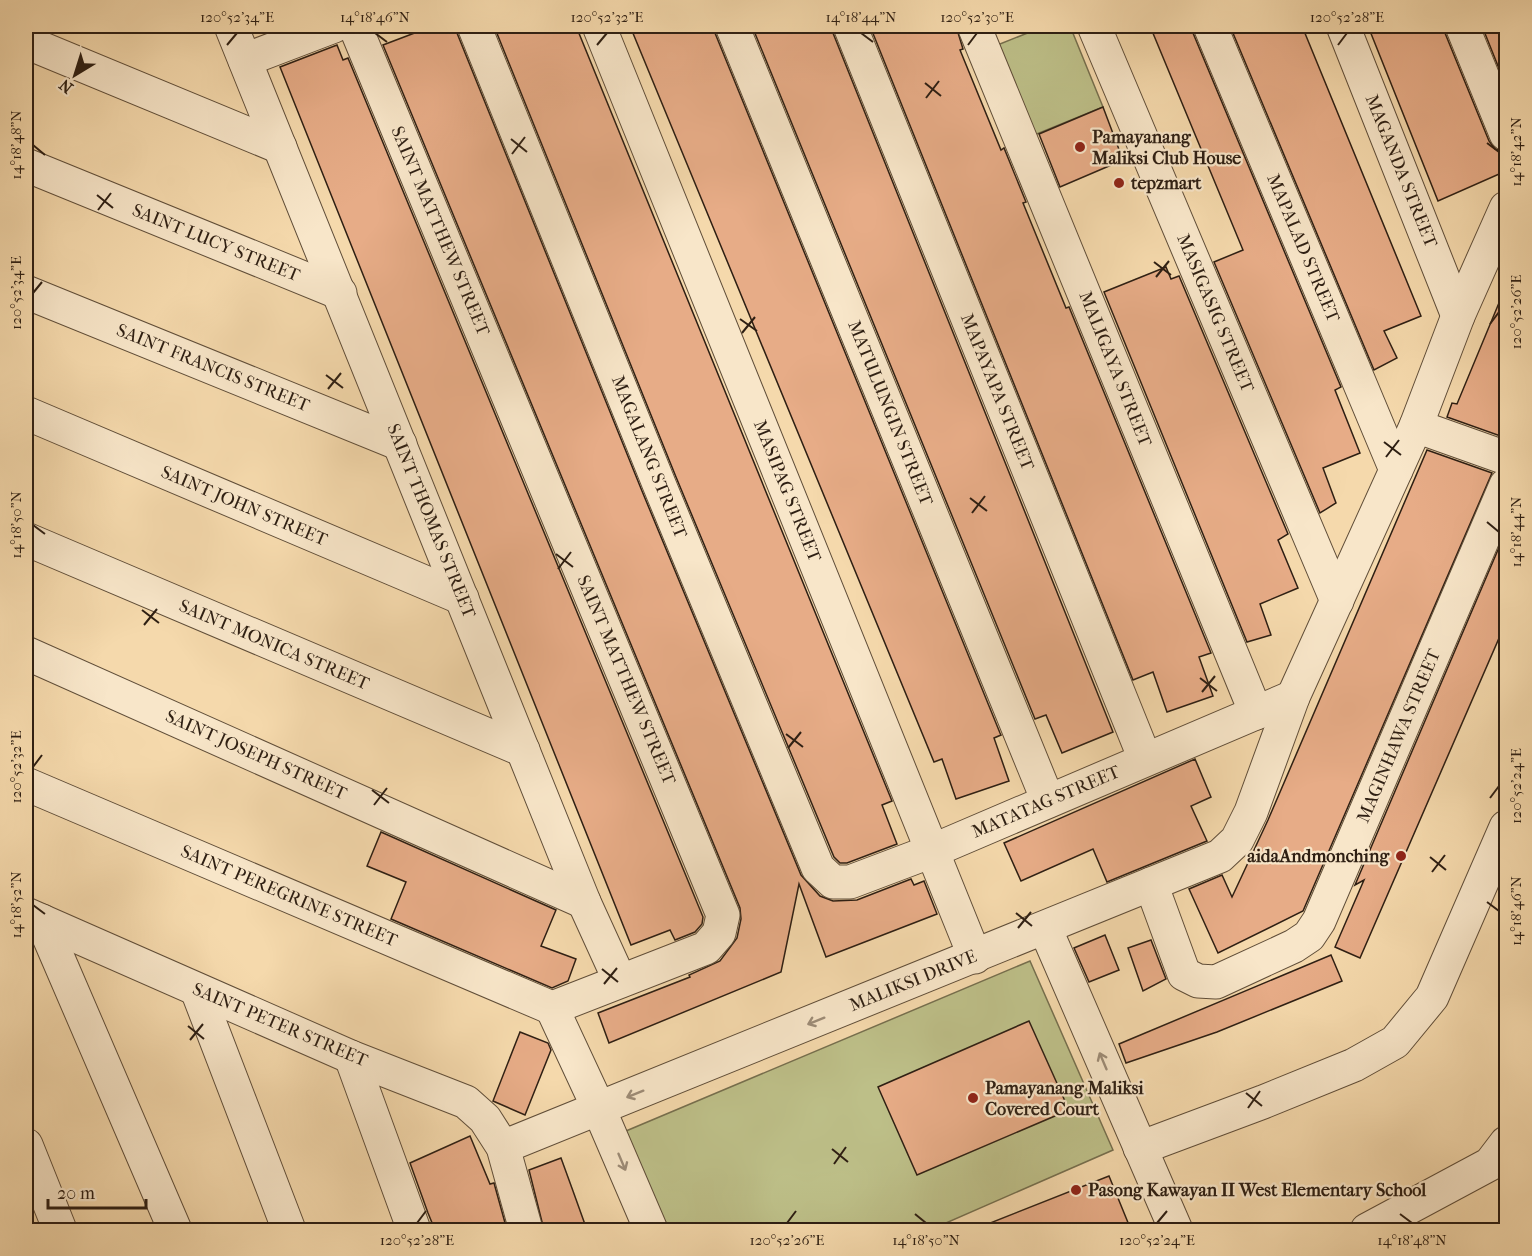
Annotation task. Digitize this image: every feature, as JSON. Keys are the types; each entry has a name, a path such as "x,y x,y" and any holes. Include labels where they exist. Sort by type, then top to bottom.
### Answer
{"street":[{"name":"SAINT THOMAS STREET","path":"231,26 584,902 620,981"},
{"path":"245,60 334,26"},
{"name":"SAINT MATTHEW STREET","path":"355,26 723,915 719,933 706,948 552,1008"},
{"name":"MAGALANG STREET","path":"474,26 818,868 833,882"},
{"name":"MASIPAG STREET","path":"600,26 975,957"},
{"name":"MATULUNGIN STREET","path":"732,26 1048,801"},
{"name":"MAPAYAPA STREET","path":"850,26 1145,759"},
{"name":"MALIGAYA STREET","path":"974,26 1256,712"},
{"name":"MASIGASIG STREET","path":"1094,26 1337,601"},
{"name":"MAPALAD STREET","path":"1210,26 1396,470"},
{"name":"MAGANDA STREET","path":"1343,26 1458,316"},
{"path":"1462,26 1506,134"},
{"path":"26,42 280,147"},
{"name":"SAINT LUCY STREET","path":"26,165 340,293"},
{"name":"MALIKSI DRIVE","path":"503,1147 1220,856 1237,840 1251,812 1293,697 1416,426 1458,316 1506,208"},
{"name":"SAINT FRANCIS STREET","path":"26,292 400,444"},
{"name":"SAINT JOHN STREET","path":"26,413 462,598"},
{"path":"1416,426 1506,458"},
{"name":"MAGINHAWA STREET","path":"1151,884 1184,974 1198,981 1216,982 1294,946 1309,936 1319,921 1506,485"},
{"name":"SAINT MONICA STREET","path":"26,539 523,750"},
{"name":"SAINT JOSEPH STREET","path":"26,652 584,902"},
{"name":"MATATAG STREET","path":"833,882 850,882 932,851 1293,697"},
{"name":"SAINT PEREGRINE STREET","path":"26,784 552,1008"},
{"path":"1140,1148 1354,1065 1395,1042 1432,998 1506,827"},
{"name":"SAINT PETER STREET","path":"34,918 351,1057 466,1102 485,1119 503,1147 526,1230"},
{"name":"SAINT PETER STREET","path":"34,918 175,1230"},
{"path":"1045,928 1176,1230"},
{"path":"197,990 288,1230"},
{"path":"552,1008 599,1108 651,1230"},
{"path":"351,1057 414,1230"},
{"path":"26,1145 60,1230"},
{"path":"1367,1230 1501,1160"}],"green space":[{"path":"1045,26 1070,26 1103,107 1027,138 990,48"},
{"path":"1030,961 1113,1150 930,1230 668,1230 626,1131"}],"building":[{"path":"433,26 456,26 642,491 801,875 820,896 833,901 857,900 911,879 914,885 924,881 937,914 826,957 799,884 781,972 609,1043 598,1013 690,977 689,975 720,961 737,938 741,919 740,908 383,45"},
{"path":"494,26 576,26 892,801 882,805 897,844 847,863 840,863 834,857 676,477"},
{"path":"630,26 714,26 1001,735 994,738 1009,781 956,799 942,759 934,762"},
{"path":"752,26 832,26 1113,732 1062,753 1046,715 1035,719"},
{"path":"870,26 956,26 963,49 960,50 1001,150 1004,148 1026,202 1023,203 1066,308 1069,307 1211,653 1199,657 1213,696 1167,712 1153,672 1133,680"},
{"path":"1150,26 1192,26 1341,387 1335,390 1360,453 1323,468 1336,503 1320,513 1214,262 1243,250"},
{"path":"1230,26 1302,26 1421,316 1384,331 1397,358 1374,370"},
{"path":"1368,26 1444,26 1489,141 1495,149 1506,152 1506,171 1438,201"},
{"path":"1482,26 1506,26 1506,86"},
{"path":"337,45 343,60 348,58 703,917 702,924 695,932 675,940 670,930 631,945 280,67"},
{"name":"Pamayanang Maliksi Club House","path":"1103,107 1123,160 1060,187 1039,134"},
{"path":"1166,267 1171,279 1179,276 1288,534 1278,540 1298,588 1260,604 1271,635 1247,642 1104,292"},
{"path":"1506,286 1506,438 1447,417 1452,403 1457,404"},
{"path":"1427,450 1492,473 1303,911 1218,953 1189,889 1222,875 1232,897 1268,820"},
{"path":"1506,531 1506,622 1360,958 1335,947 1364,880 1355,885"},
{"path":"1195,759 1211,797 1191,806 1207,841 1107,882 1093,849 1021,881 1004,843"},
{"path":"381,832 556,910 541,946 576,959 568,981 552,988 391,919 406,882 367,866"},
{"path":"1105,935 1119,970 1089,982 1074,948"},
{"path":"1151,940 1166,979 1143,991 1128,948"},
{"path":"1331,955 1342,981 1217,1032 1126,1063 1119,1044"},
{"name":"Pamayanang Maliksi Covered Court","path":"1029,1021 1069,1110 917,1175 878,1087"},
{"path":"520,1032 548,1043 551,1050 525,1115 493,1101"},
{"path":"470,1136 490,1184 494,1183 507,1230 435,1230 428,1213 410,1163"},
{"path":"561,1158 587,1230 544,1230 529,1170"},
{"path":"1109,1176 1131,1230 975,1229"}],"place":[{"name":"Pamayanang Maliksi Club House","path":"1080,147"},
{"name":"tepzmart","path":"1119,183"},
{"name":"aidaAndmonching","path":"1401,856"},
{"name":"Pamayanang Maliksi Covered Court","path":"973,1098"},
{"name":"Pasong Kawayan II West Elementary School","path":"1076,1190"}]}
